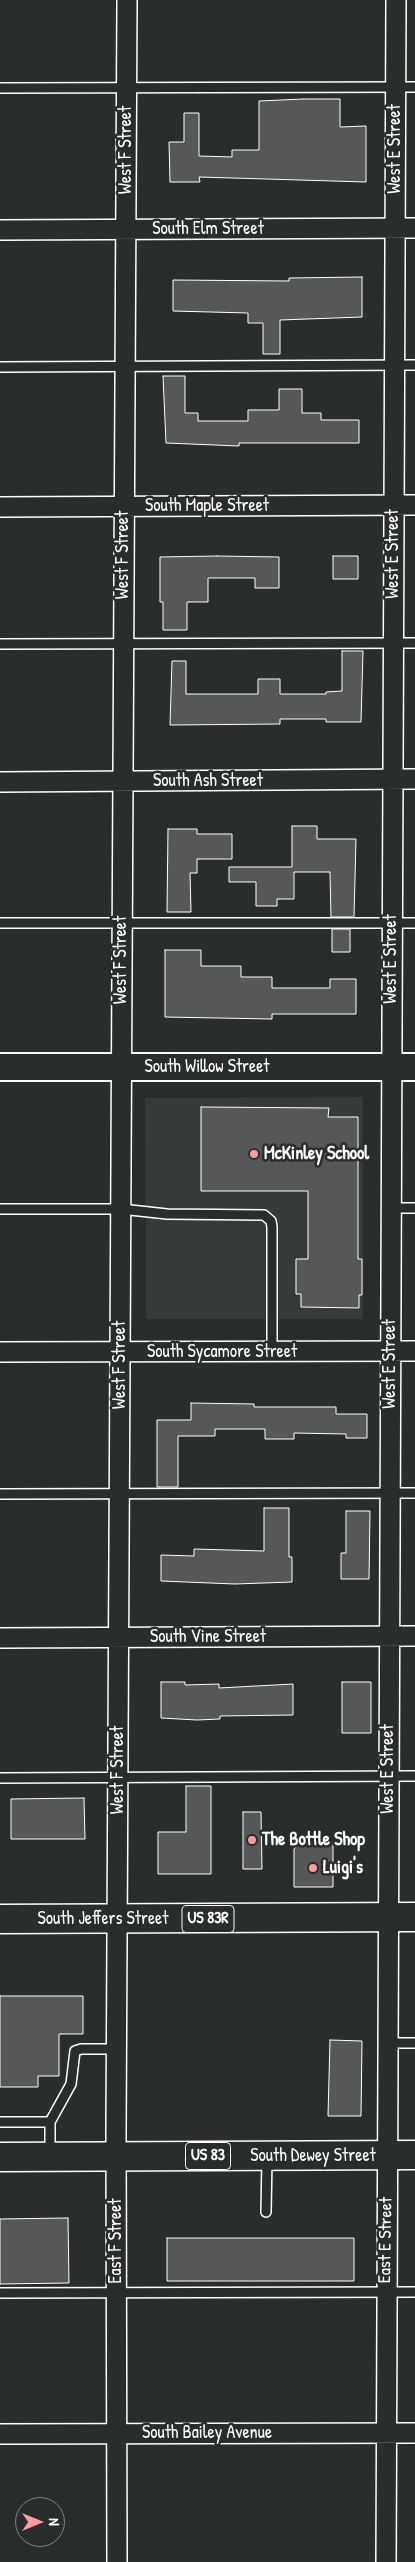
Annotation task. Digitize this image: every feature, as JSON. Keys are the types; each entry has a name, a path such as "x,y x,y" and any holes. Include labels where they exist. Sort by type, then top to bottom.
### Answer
{"highway":[{"name":"South Jeffers Street","path":"0,1919 415,1917"},
{"name":"South Dewey Street","path":"0,2156 415,2155"}],"main road":[{"name":"South Willow Street","path":"0,1067 403,1067"}],"street":[{"name":"West F Street","path":"117,1919 126,0"},
{"name":"West E Street","path":"388,1918 390,1208 403,1067 391,924 396,0"},
{"name":"South Elm Street","path":"0,230 415,228"},
{"name":"South Maple Street","path":"0,507 415,505"},
{"name":"South Ash Street","path":"0,782 415,780"},
{"name":"South Sycamore Street","path":"0,1352 415,1352"},
{"name":"South Vine Street","path":"0,1638 415,1636"},
{"name":"East E Street","path":"386,2562 385,2292 388,1918"},
{"name":"East F Street","path":"117,1919 117,2562"},
{"name":"South Bailey Avenue","path":"0,2434 415,2433"}],"lane":[{"path":"0,88 415,88"},
{"path":"0,366 415,365"},
{"path":"0,644 415,643"},
{"path":"0,923 415,924"},
{"path":"390,1208 415,1208"},
{"path":"0,1209 121,1209 167,1214 260,1214 268,1217 272,1226 272,1352"},
{"path":"0,1494 415,1493"},
{"path":"0,1778 415,1776"},
{"path":"387,2043 415,2043"},
{"path":"50,2156 50,2122 71,2084 75,2051 81,2049 117,2049"},
{"path":"0,2122 50,2122"},
{"path":"266,2212 267,2156"},
{"path":"0,2292 415,2292"}],"shaded area":[{"name":"McKinley School","path":"363,1097 363,1319 146,1319 145,1098"}],"building":[{"path":"340,99 340,127 366,126 366,182 199,177 200,182 170,182 169,142 184,142 184,113 199,113 199,156 232,157 232,150 259,150 259,101"},
{"path":"362,277 362,317 280,320 280,354 263,354 263,323 248,323 248,313 173,311 173,280 289,281 289,278"},
{"path":"163,376 185,376 185,413 198,413 198,421 248,421 248,410 279,410 279,389 302,389 302,413 321,413 321,420 359,420 359,443 239,443 239,446 166,443"},
{"path":"333,556 358,556 358,579 333,579"},
{"path":"160,557 279,557 279,588 255,588 255,578 208,578 208,602 187,602 187,630 163,630 163,602 160,602"},
{"path":"342,651 363,651 361,722 326,722 326,719 280,719 280,724 170,725 172,661 186,661 186,694 258,694 258,679 280,679 280,694 326,694 326,692 342,691"},
{"path":"292,826 317,826 317,839 356,839 354,917 331,917 330,872 294,872 294,899 277,899 277,906 256,906 256,882 229,882 229,867 292,867"},
{"path":"168,829 197,829 197,834 232,834 232,859 197,859 197,873 190,873 191,912 167,912"},
{"path":"332,929 350,929 350,952 332,952"},
{"path":"165,950 201,950 201,966 241,966 241,977 272,977 272,988 330,988 330,979 356,979 356,1014 272,1014 272,1019 165,1017"},
{"path":"201,1107 329,1108 328,1117 358,1117 358,1259 362,1259 362,1295 359,1295 359,1308 301,1307 301,1294 296,1294 296,1259 308,1259 308,1191 201,1191"},
{"path":"191,1403 254,1404 254,1407 336,1407 336,1414 367,1414 367,1438 346,1438 346,1434 294,1433 294,1439 265,1439 265,1429 215,1429 215,1436 178,1436 178,1487 157,1487 157,1420 191,1420"},
{"path":"264,1508 289,1508 289,1557 292,1557 292,1582 235,1584 161,1581 161,1555 194,1556 194,1549 264,1551"},
{"path":"346,1511 370,1511 369,1579 341,1579 341,1553 346,1553"},
{"path":"161,1682 185,1682 185,1685 219,1684 219,1688 293,1684 293,1715 220,1716 220,1719 197,1720 161,1718"},
{"path":"342,1682 371,1682 371,1733 342,1733"},
{"path":"186,1786 211,1786 211,1874 158,1874 158,1832 186,1832"},
{"path":"84,1798 85,1839 11,1839 11,1799"},
{"name":"The Bottle Shop","path":"243,1812 261,1812 262,1869 243,1869"},
{"name":"Luigi's","path":"301,1842 333,1842 333,1887 294,1887 294,1849"},
{"path":"0,1996 83,1996 83,2034 59,2034 59,2076 38,2076 38,2087 0,2087"},
{"path":"330,2040 362,2041 361,2116 328,2116"},
{"path":"68,2218 69,2283 0,2284 0,2219"},
{"path":"167,2238 354,2238 354,2281 167,2281"}],"place":[{"name":"McKinley School","path":"254,1154"},
{"name":"The Bottle Shop","path":"252,1840"},
{"name":"Luigi's","path":"313,1868"}]}
